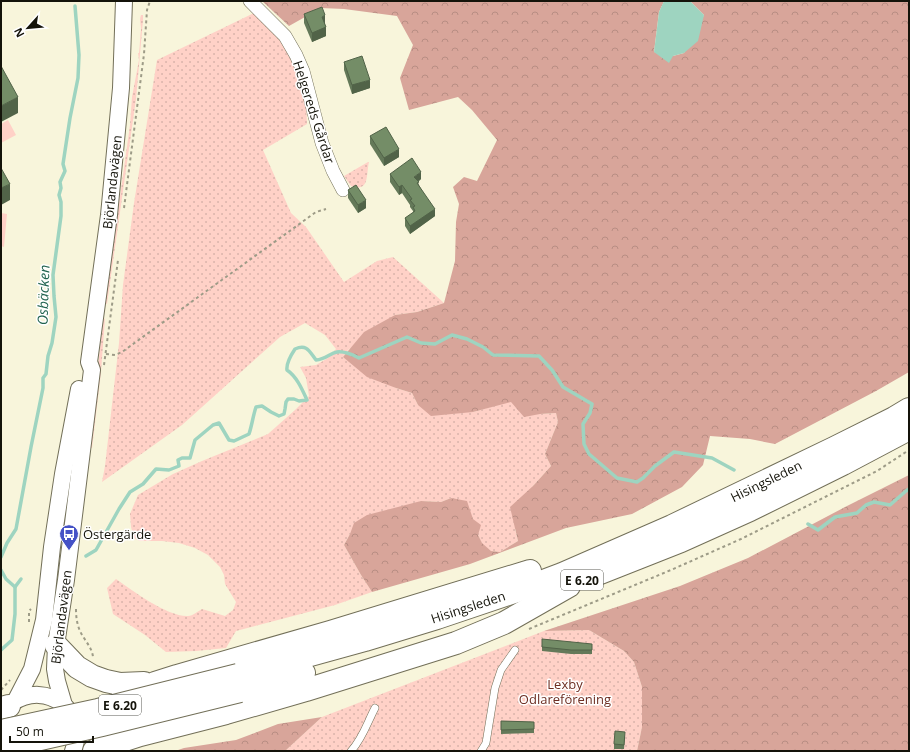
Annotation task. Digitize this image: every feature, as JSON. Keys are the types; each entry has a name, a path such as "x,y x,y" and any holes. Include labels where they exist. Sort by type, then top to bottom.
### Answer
{"highway":[{"name":"Hisingsleden","path":"1,748 102,725 239,683 371,638 437,618 562,574 672,526 834,448 909,409"},
{"name":"Hisingsleden","path":"1,731 98,710 239,683 381,650 520,605 681,540 750,510 909,429"},
{"path":"65,707 90,704 144,689 155,683 330,632 537,568 743,492"},
{"path":"94,751 140,735 226,713 306,690 456,643 504,623 569,586"},
{"path":"56,645 77,667 92,676 120,684 155,683"}],"street":[{"name":"Björlandavägen","path":"73,751 76,738 76,729 74,720 65,707 57,681 55,669 56,645 66,580 92,370 97,364 121,88 124,1"},
{"name":"Helgereds Gårdar","path":"250,1 284,36 296,55 303,71 322,143 332,171 343,190"},
{"name":"Björlandavägen","path":"7,707 32,669 44,620 52,547 63,474 83,369 97,364"},
{"path":"7,707 26,696 41,695 56,699 65,707"}],"lane":[{"path":"481,751 486,743 495,688 501,670 515,650"},
{"path":"351,751 361,738 375,708"}],"path":[{"path":"123,215 144,54 147,10 150,1"},
{"path":"106,354 115,355 122,352 316,212 326,209"},
{"path":"97,364 106,354 118,254"},
{"path":"76,603 77,620 81,632 93,654 93,660 86,672"}],"green space":[{"path":"262,1 664,1 659,12 654,52 673,56 684,53 704,15 690,1 909,1 909,372 775,444 750,439 710,436 703,465 682,487 632,514 566,528 470,564 372,592 344,545 354,523 367,515 421,501 441,502 451,498 467,501 473,519 481,525 478,535 482,543 491,551 500,552 518,541 510,507 533,486 551,466 545,454 558,422 556,413 524,417 511,402 473,412 431,416 418,405 412,393 367,377 343,357 364,332 395,315 417,312 444,303 455,261 456,222 459,204 453,187 464,177 477,181 497,140 472,110 458,97 409,110 400,78 413,45 397,16 344,9 321,8 289,26"},
{"path":"254,13 280,38 295,68 306,100 307,124 263,150 291,213 306,227 344,282 377,261 393,257 444,303 417,312 395,315 348,350 343,357 396,388 412,393 418,405 473,412 511,401 540,414 556,413 558,422 545,454 551,466 533,486 515,529 518,541 500,552 491,551 482,544 473,519 451,498 441,502 421,501 350,534 344,545 372,592 335,605 236,631 226,648 166,652 145,635 113,614 107,588 116,579 161,608 180,615 190,616 202,609 225,616 233,610 236,602 225,584 224,575 220,567 208,555 195,548 179,543 140,541 134,538 130,514 138,495 173,474 268,434 309,396 306,378 300,367 316,365 328,358 336,349 325,335 305,323 280,337 182,425 102,482 119,343 123,285 134,203 157,60"},
{"path":"141,15 143,15 143,20 136,99 107,304 105,303 130,125 132,97 139,60 138,53 140,47"},
{"path":"8,120 16,135 1,143 1,124"},
{"path":"368,162 367,177 364,185 361,187 351,186 344,176"},
{"path":"1,213 7,214 4,247 1,246"},
{"path":"105,318 101,372 92,448 89,447 103,321"},
{"path":"909,475 909,751 637,751 642,727 642,687 634,662 624,651 589,630 544,631 680,586 748,558"},
{"name":"Lexby Odlareförening","path":"589,630 624,651 634,662 642,687 642,727 637,751 285,751 322,717 544,631"},
{"path":"322,717 285,751 175,751 184,748 236,740 278,724"}],"shaded area":[{"path":"664,1 690,1 704,15 698,41 684,53 673,56 669,63 654,52 659,12"}],"building":[{"path":"322,7 325,15 322,17 326,27 312,33 304,14"},
{"path":"362,56 370,80 352,85 344,62"},
{"path":"1,66 18,97 1,106"},
{"path":"386,127 399,149 384,158 370,136"},
{"path":"412,158 421,172 414,177 419,182 417,183 435,209 410,226 405,218 415,211 413,207 415,206 402,185 399,187 390,174"},
{"path":"1,168 10,184 1,188"},
{"path":"356,185 366,200 358,205 348,190"},
{"path":"542,639 592,644 592,650 571,650 542,647"},
{"path":"501,721 534,722 534,729 501,730"},
{"path":"615,731 625,732 624,745 614,744"}],"waterway":[{"name":"Osbäcken","path":"1,557 7,543 16,529 43,388 43,378 46,374 56,317 53,275 61,216 61,202 59,195 61,188 60,182 65,171 63,164 78,78 79,55 75,6"},
{"path":"86,556 96,550 130,492 143,484 156,469 169,470 179,466 178,460 182,458 190,458 195,440 213,425 219,423 229,440 234,441 249,434 256,407 262,406 279,416 284,414 288,399 299,401 307,400 296,380 287,370 290,356 295,349 302,347 307,349 316,360 340,352 359,358 407,337 421,343 435,344 452,335 467,339 483,347 493,355 539,356 552,370 563,387 592,404 590,413 583,424 584,444 589,454 617,478 637,482 674,452 712,458 734,470"},
{"path":"808,524 818,530 835,517 857,513 866,505 874,502 890,505 909,489"},
{"name":"Osbäcken","path":"1,570 6,579 15,587 15,614 12,640 1,650"},
{"path":"15,587 21,579"}],"place":[{"name":"Östergärde","path":"69,551"}]}
